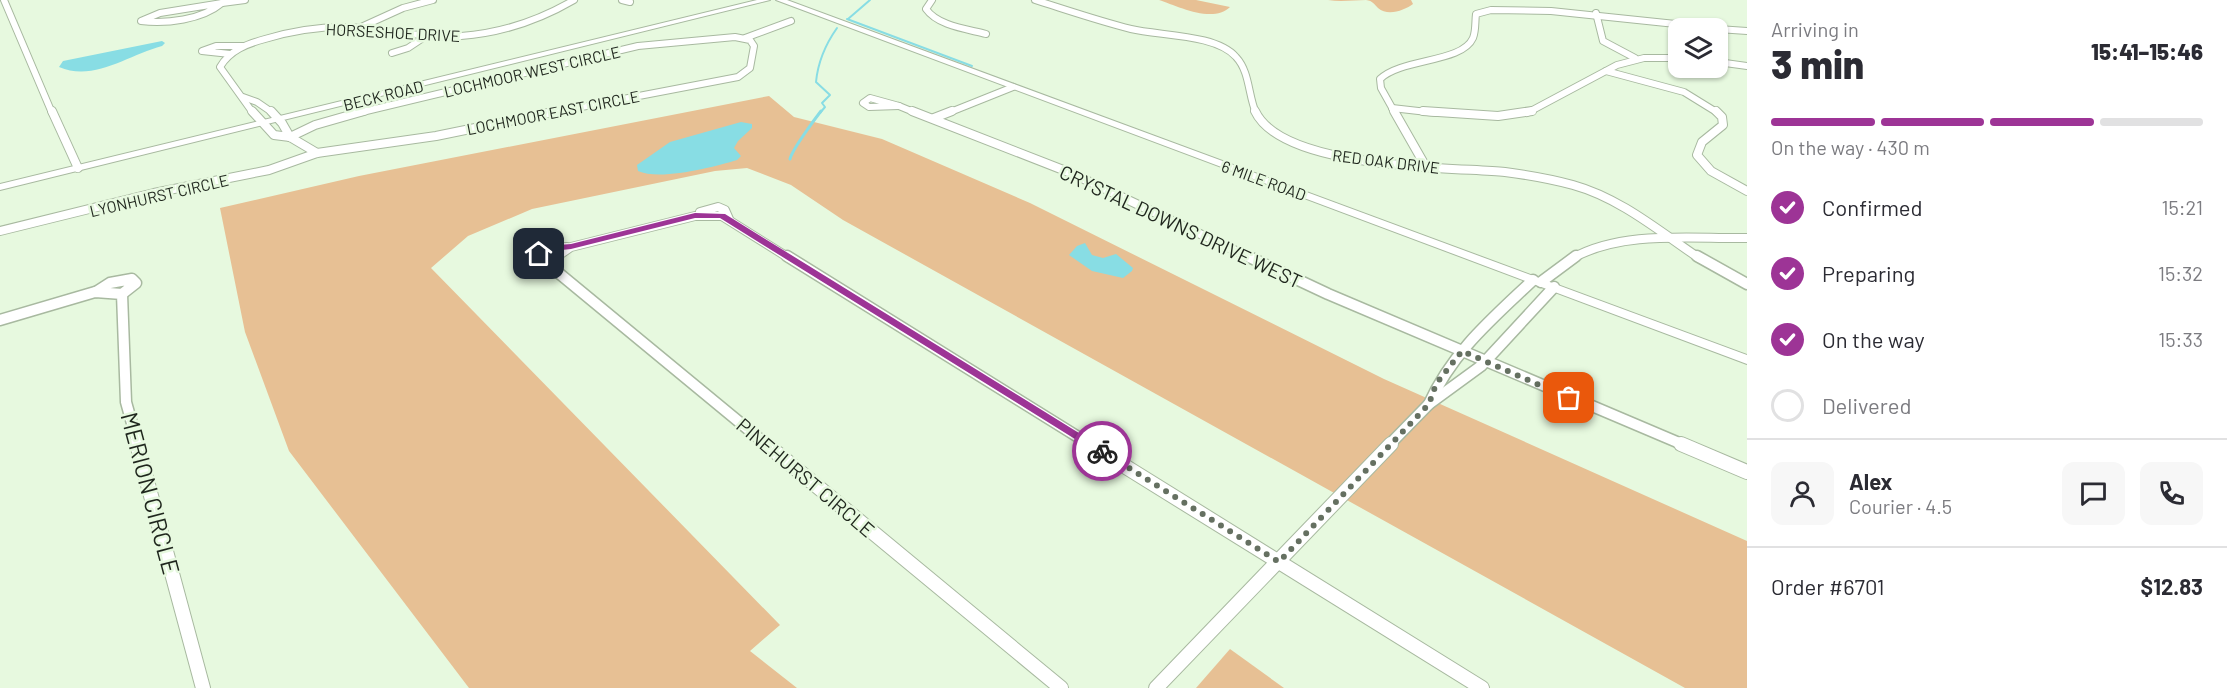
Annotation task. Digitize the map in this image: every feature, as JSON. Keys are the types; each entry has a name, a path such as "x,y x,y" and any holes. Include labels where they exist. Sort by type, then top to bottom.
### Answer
{"main road":[{"name":"BECK ROAD","path":"0,180 76,165 760,0"},
{"name":"BECK ROAD","path":"276,117 766,0"},
{"name":"6 MILE ROAD","path":"780,0 1747,360"},
{"name":"BECK ROAD","path":"0,187 76,165"}],"street":[{"path":"4,0 23,49 37,75 76,165"},
{"path":"222,3 215,10 205,14 154,23 141,21 147,16 160,13 222,3 245,0"},
{"path":"359,28 403,8 433,0"},
{"name":"HORSESHOE DRIVE","path":"243,46 216,46 202,51 230,54 243,46 283,34 314,28 359,28 426,36 459,37 512,29 547,17 574,0"},
{"path":"622,0 630,2"},
{"path":"932,0 926,9 933,17 986,34"},
{"name":"RED OAK DRIVE","path":"1035,0 1135,30 1205,42 1230,52 1241,63 1258,117 1273,131 1292,141 1346,158 1528,176 1575,185 1623,205 1747,284"},
{"path":"1426,167 1380,85 1383,75 1398,67 1440,57 1469,43 1473,39 1476,14 1483,8 1521,4 1668,23"},
{"path":"1596,13 1603,41 1635,58"},
{"name":"LOCHMOOR WEST CIRCLE","path":"290,137 348,115 638,46 745,38 791,21"},
{"path":"1728,30 1747,31"},
{"path":"392,53 408,48 426,36"},
{"name":"LOCHMOOR EAST CIRCLE","path":"317,153 436,136 671,88 738,77 750,68 754,46 753,42 745,38"},
{"path":"230,54 220,67 261,121 274,135 290,137 317,153"},
{"path":"1392,108 1488,115 1522,114 1541,108 1606,71 1635,58 1668,58"},
{"path":"1728,63 1747,66"},
{"path":"1606,71 1683,92 1714,108 1722,117 1723,125 1701,142 1697,147 1697,155 1711,171 1747,191"},
{"path":"934,118 1013,87"},
{"path":"243,97 261,102 276,117 290,137"},
{"name":"CRYSTAL DOWNS DRIVE WEST","path":"899,106 1071,173 1328,294 1747,472"},
{"name":"LYONHURST CIRCLE","path":"0,231 77,214 154,193 269,170 317,153"},
{"name":"PINEHURST CIRCLE","path":"1061,688 552,265 557,255 571,247 695,216 714,214 729,219 1482,688"},
{"path":"1429,404 1436,384 1462,351 1537,281 1564,263 1587,251 1627,242 1747,238"},
{"name":"MERION CIRCLE","path":"0,320 95,292 110,283 132,279 136,283 122,294 95,292"},
{"path":"1156,688 1429,404 1453,390 1487,362 1554,287"},
{"name":"MERION CIRCLE","path":"122,294 126,402 202,688"}],"shaded area":[{"path":"1159,0 1196,0 1230,7 1223,12 1205,14"},
{"path":"1366,0 1411,0 1413,4 1401,10 1387,12"},
{"path":"769,96 794,117 882,139 1030,203 1384,379 1747,541 1747,688 1685,688 843,220 791,185 747,168 715,171 532,209 468,236 431,268 780,625 750,651 797,688 469,688 289,451 245,332 220,208 359,176"},
{"path":"1230,649 1284,688 1196,688"}],"water":[{"path":"162,41 165,43 162,46 111,66 85,71 72,71 59,67 63,61"},
{"path":"741,122 752,124 752,128 734,148 741,156 737,160 673,174 648,174 638,171 637,165 670,142"},
{"path":"1085,243 1092,255 1103,258 1116,254 1133,268 1132,271 1123,278 1092,271 1069,255 1077,246"}],"waterway":[{"path":"848,19 870,0"},
{"path":"847,19 972,66"},
{"path":"820,113 825,107 822,103 830,95 816,82 818,67 837,28"},
{"path":"790,159 821,111"}],"way so far":[{"path":"1102,451 1279,562 1429,404 1436,384 1462,351 1569,398"}],"route":[{"path":"539,254 550,248 571,247 695,216 709,214 722,216 1102,451"}]}
